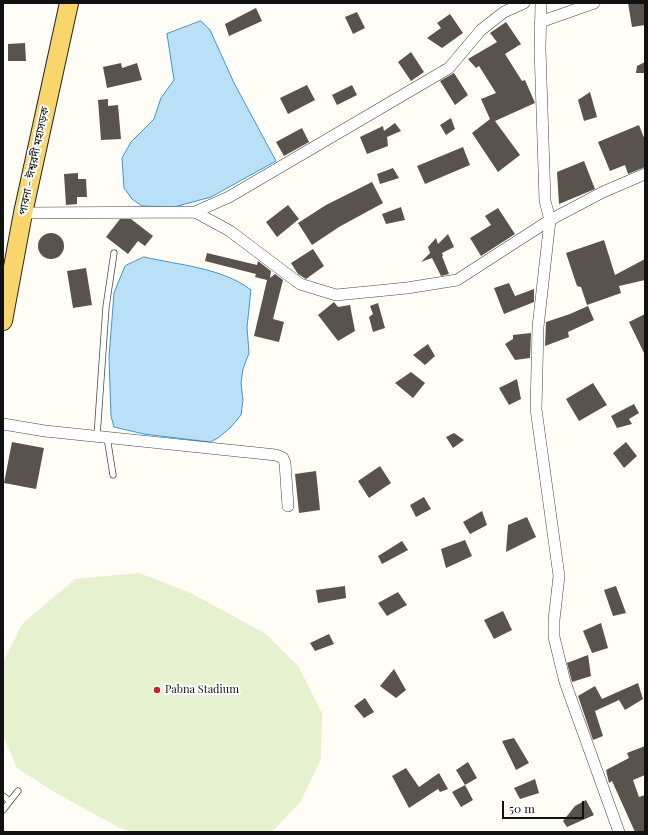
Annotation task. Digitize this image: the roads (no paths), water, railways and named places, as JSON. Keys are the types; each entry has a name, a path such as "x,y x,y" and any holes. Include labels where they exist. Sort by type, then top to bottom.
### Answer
{"main road":[{"name":"পাবনা - ঈশ্বরদী মহাসড়ক","path":"3,321 23,213 69,3"}],"street":[{"path":"23,213 195,212 229,197 449,68 481,30 504,12 524,3"},
{"path":"541,3 540,22 545,200 550,220 538,327 536,409 558,576 554,637 565,682 619,832"},
{"path":"540,22 594,3"},
{"path":"195,212 230,231 300,284 336,295 407,288 457,280 550,220 603,192 645,174"},
{"path":"3,424 45,431 276,455 283,458 285,463 288,506"}],"lane":[{"path":"113,475 102,436 106,307 114,253"},
{"path":"3,810 18,791"},
{"path":"3,796 10,801"}],"water":[{"path":"201,21 210,30 234,83 276,161 211,197 174,207 142,206 132,199 124,188 122,158 131,142 154,119 161,98 174,80 167,34"},
{"path":"144,257 214,272 240,283 251,290 247,327 249,353 243,369 241,383 243,400 241,415 231,427 218,438 210,442 144,434 114,427 111,416 109,357 114,293 125,266"}],"place":[{"name":"Pabna Stadium","path":"157,690"}]}
